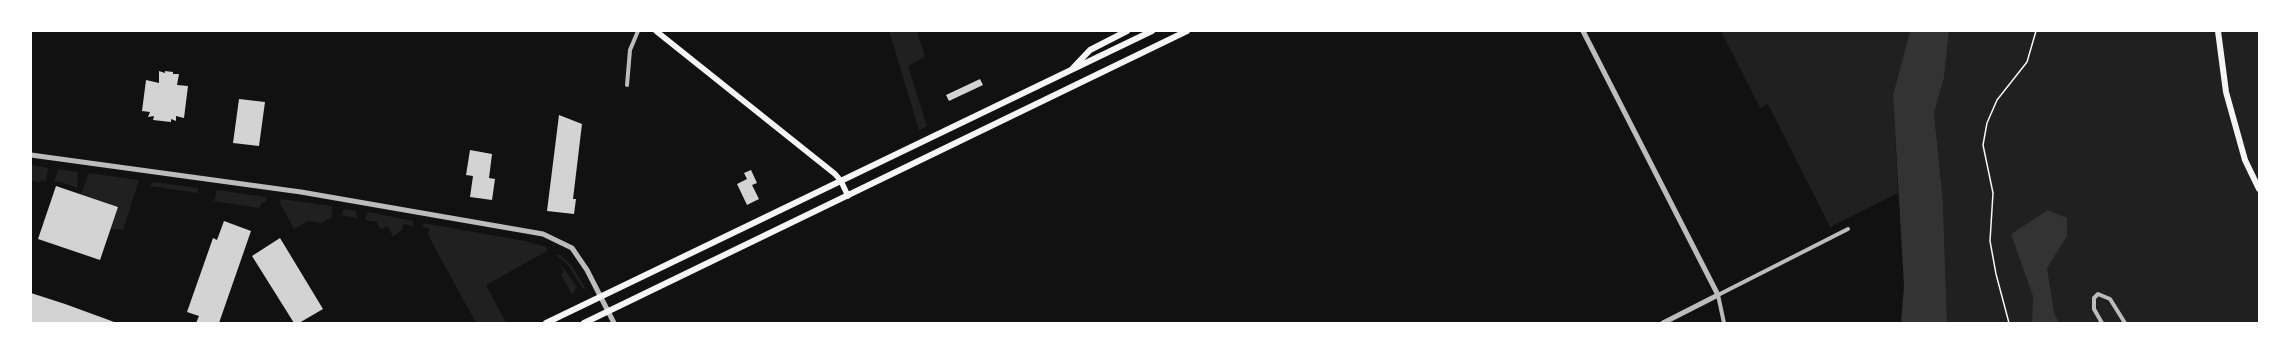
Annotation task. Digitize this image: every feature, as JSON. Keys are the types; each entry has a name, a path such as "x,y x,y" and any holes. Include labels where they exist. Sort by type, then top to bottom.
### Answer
{"main road":[{"path":"656,31 818,160 841,181 848,196"},
{"path":"1071,71 1090,50 1126,31"},
{"path":"546,323 1152,31"},
{"path":"584,323 1187,31"},
{"path":"2218,31 2226,92 2246,160 2259,189"}],"street":[{"path":"626,84 630,50 638,31"},
{"path":"1584,31 1718,295 1724,323"},
{"path":"31,155 301,192 543,234 572,248 614,323"},
{"path":"1663,323 1848,229"},
{"path":"2102,323 2094,309 2094,298 2098,294 2110,299 2125,323"}],"path":[{"path":"2009,323 1996,274 1990,241 1993,193 1982,145 1987,123 1997,100 2027,62 2036,31"}],"shaded area":[{"path":"889,31 917,31 925,57 908,66 927,126 919,130"},
{"path":"1721,31 1910,31 1893,95 1898,193 1830,227 1768,104 1760,108"},
{"path":"1910,31 1949,31 1944,78 1934,113 1943,202 1947,323 1901,323 1904,286 1893,95"},
{"path":"1949,31 2259,31 2259,323 1947,323 1943,202 1934,113 1944,78"},
{"path":"32,165 48,168 46,182 41,180 40,183 31,180"},
{"path":"58,169 78,172 77,188 58,181 54,183"},
{"path":"89,173 139,180 123,230 110,229 118,207 81,194"},
{"path":"153,182 198,188 198,193 150,186"},
{"path":"217,190 266,197 266,202 262,202 259,208 214,201"},
{"path":"281,199 332,206 332,217 321,223 308,221 294,229 280,203"},
{"path":"344,209 356,211 357,218 341,215"},
{"path":"2048,210 2067,218 2067,236 2047,268 2054,313 2059,323 2032,323 2033,296 2011,234"},
{"path":"368,212 413,221 413,226 403,224 402,230 393,237 388,226 382,229 377,225 378,222 365,220"},
{"path":"423,223 525,241 547,247 547,251 486,285 506,323 476,323 428,235 429,228 422,227"},
{"path":"559,254 572,266 586,289 583,289 568,265 556,255"},
{"path":"559,262 577,287 572,295 561,274 564,272"}],"building":[{"path":"159,71 179,74 177,85 188,86 184,118 176,116 176,121 171,119 171,122 153,120 154,116 148,117 150,112 142,111 146,80 159,83"},
{"path":"980,79 983,85 949,101 946,95"},
{"path":"239,99 265,102 259,146 233,143"},
{"path":"559,115 582,124 573,199 576,199 574,214 547,211"},
{"path":"470,150 492,154 489,178 495,179 492,200 470,197 473,176 466,175"},
{"path":"751,170 757,183 752,185 759,199 747,205 737,184 747,179 744,173"},
{"path":"56,186 118,207 100,260 38,239"},
{"path":"224,221 251,231 219,323 196,323 199,316 187,312 213,238 217,240"},
{"path":"280,238 323,309 299,323 294,323 252,256"},
{"path":"31,293 65,304 117,323 31,323"}]}
